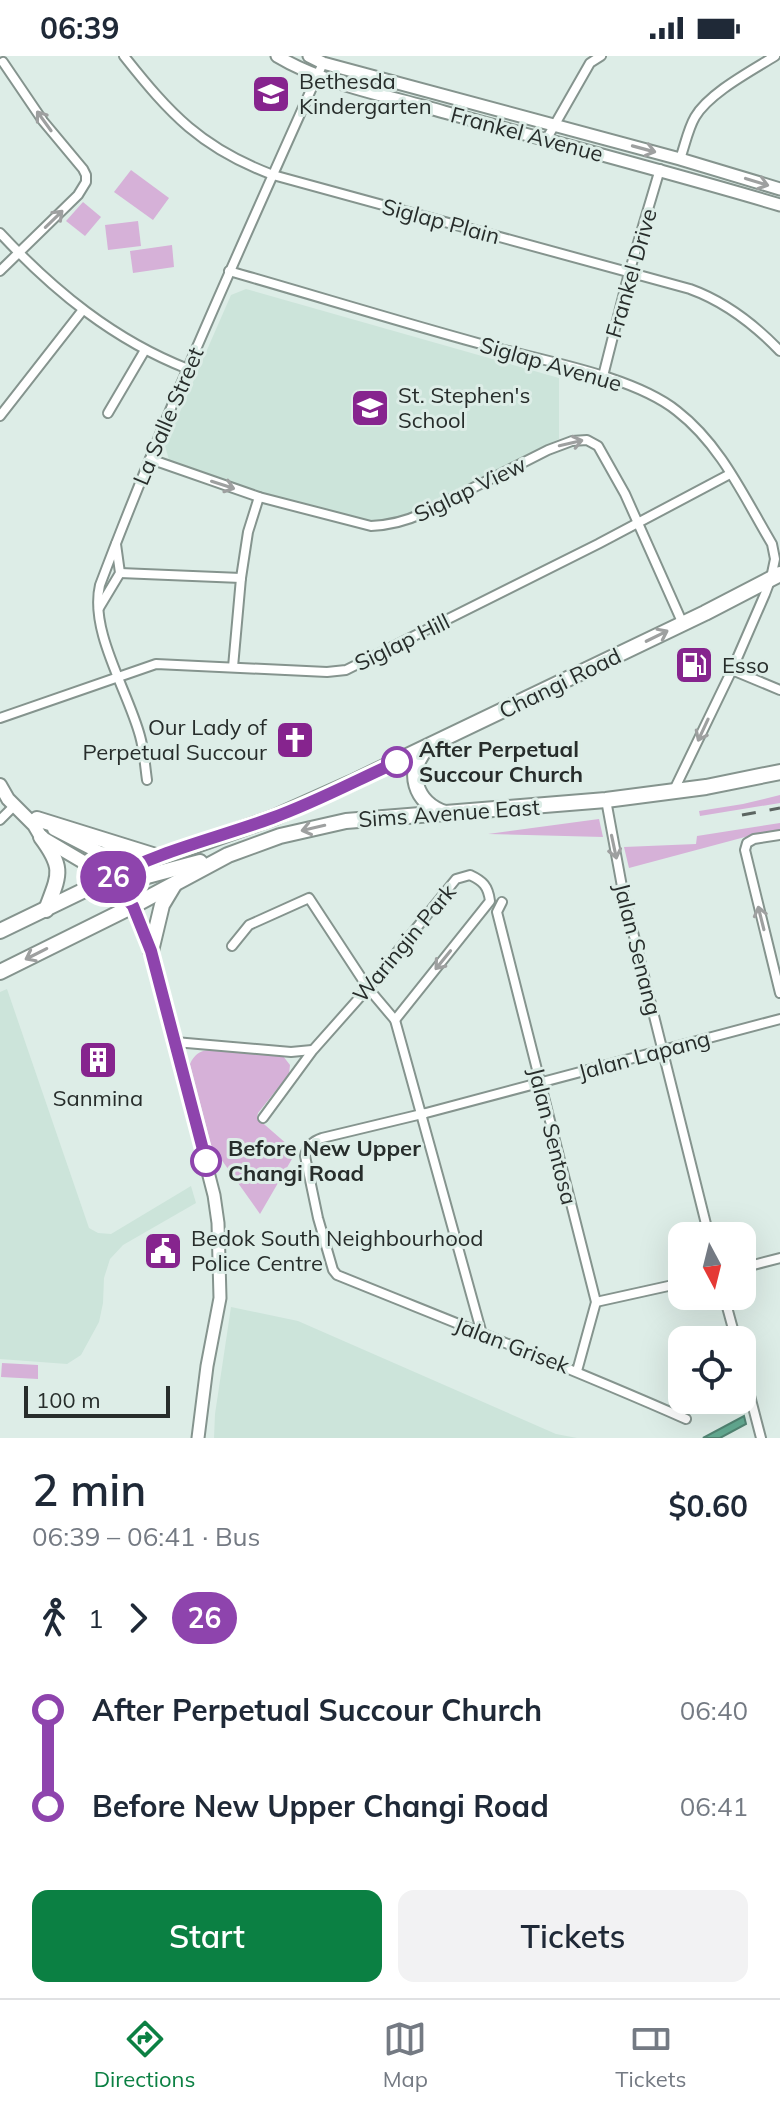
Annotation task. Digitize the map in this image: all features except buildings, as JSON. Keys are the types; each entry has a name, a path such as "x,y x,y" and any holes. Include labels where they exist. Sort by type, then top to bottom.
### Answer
{"main road":[{"name":"Changi Road","path":"126,875 159,857 275,817 427,748 776,576"},
{"path":"427,748 415,766 416,788 429,805 449,814"},
{"name":"Sims Avenue East","path":"0,972 228,855 280,836 346,821 606,800 706,787 780,772"},
{"path":"0,785 54,854 58,865 57,881 46,910"},
{"path":"24,813 159,857"},
{"path":"24,813 116,861 126,875 133,906"},
{"path":"41,837 93,866 133,906"},
{"path":"0,931 108,879 228,855"},
{"path":"151,951 162,905 176,882"}],"street":[{"path":"0,271 72,201 86,182 83,169 1,63 13,56"},
{"name":"Siglap Plain","path":"124,56 188,128 221,152 273,175 708,295 744,318 780,351"},
{"name":"Frankel Avenue","path":"277,56 317,76 660,169 780,205"},
{"name":"Frankel Avenue","path":"309,56 323,63 780,189"},
{"path":"581,56 590,63"},
{"path":"546,140 590,63 601,56"},
{"path":"680,159 694,119 702,107 735,81 775,56"},
{"name":"La Salle Street","path":"147,780 140,736 98,611 100,585 229,271 323,63"},
{"name":"Frankel Drive","path":"603,376 660,169"},
{"path":"0,233 82,311 145,350 188,369"},
{"name":"Siglap Avenue","path":"229,271 603,376 650,394 675,409 715,447 772,544 776,576"},
{"path":"0,416 82,311"},
{"path":"108,413 145,350"},
{"name":"Siglap View","path":"150,459 259,497 371,526 402,523 548,450 579,439 593,442 625,494 683,624"},
{"name":"Siglap Hill","path":"1,718 156,664 327,672 346,670 730,474"},
{"path":"233,667 248,532 259,497"},
{"path":"98,611 120,573 115,543"},
{"path":"120,573 241,578"},
{"path":"674,791 776,576"},
{"path":"732,670 780,690"},
{"name":"Jalan Senang","path":"606,800 623,892 706,1222"},
{"path":"0,820 24,813"},
{"path":"780,835 754,839 747,843 745,850 780,993"},
{"name":"Waringin Park","path":"263,1118 313,1050 368,988 456,879 470,875 481,880 488,888 490,901 395,1020"},
{"path":"232,946 249,925 309,898 368,988 395,1020 482,1334"},
{"name":"Jalan Sentosa","path":"502,902 497,912 596,1302 577,1371"},
{"path":"133,906 151,951 214,1195 218,1223 220,1298 198,1438"},
{"name":"Jalan Lapang","path":"337,1275 318,1218 305,1160 309,1146 315,1140 780,1019"},
{"path":"175,1042 291,1052 313,1050"},
{"path":"756,1264 780,1258"},
{"name":"Jalan Grisek","path":"337,1275 577,1371 686,1419"},
{"path":"596,1302 668,1286"},
{"path":"755,1414 761,1438"}],"shaded area":[{"path":"131,170 169,198 153,220 114,192"},
{"path":"83,202 101,217 85,236 66,221"},
{"path":"138,221 141,246 108,250 105,225"},
{"path":"172,245 174,267 133,273 130,251"},
{"name":"St. Stephen's School","path":"246,289 559,378 559,439 419,510 389,520 361,522 248,490 169,460 165,446 231,295"},
{"path":"780,795 780,803 700,816 699,811"},
{"path":"599,819 603,837 488,834"},
{"path":"780,823 780,833 745,837 629,868 624,847 696,844 697,836"},
{"path":"7,989 89,1228 98,1233 111,1234 191,1186 196,1203 123,1245 110,1259 104,1278 99,1322 81,1355 67,1364 0,1359 0,992"},
{"path":"209,1050 283,1056 290,1065 289,1074 257,1118 296,1152 260,1214 211,1145 190,1064 197,1054"},
{"path":"231,1307 298,1321 556,1434 577,1438 214,1438"},
{"path":"2,1363 38,1365 38,1379 1,1377"},
{"path":"744,1416 746,1424 720,1438 703,1438"}],"railway":[{"path":"742,815 780,808"}],"bus line":[{"name":"26","path":"206,1161 151,951 133,906 108,879 159,857 275,817 397,762"}],"place":[{"name":"Bethesda Kindergarten","path":"271,94"},
{"name":"St. Stephen's School","path":"370,408"},
{"name":"Esso","path":"694,665"},
{"name":"Our Lady of Perpetual Succour","path":"295,740"},
{"name":"After Perpetual Succour Church","path":"397,762"},
{"name":"Sanmina","path":"98,1060"},
{"name":"Before New Upper Changi Road","path":"206,1161"},
{"name":"Bedok South Neighbourhood Police Centre","path":"163,1251"}]}
